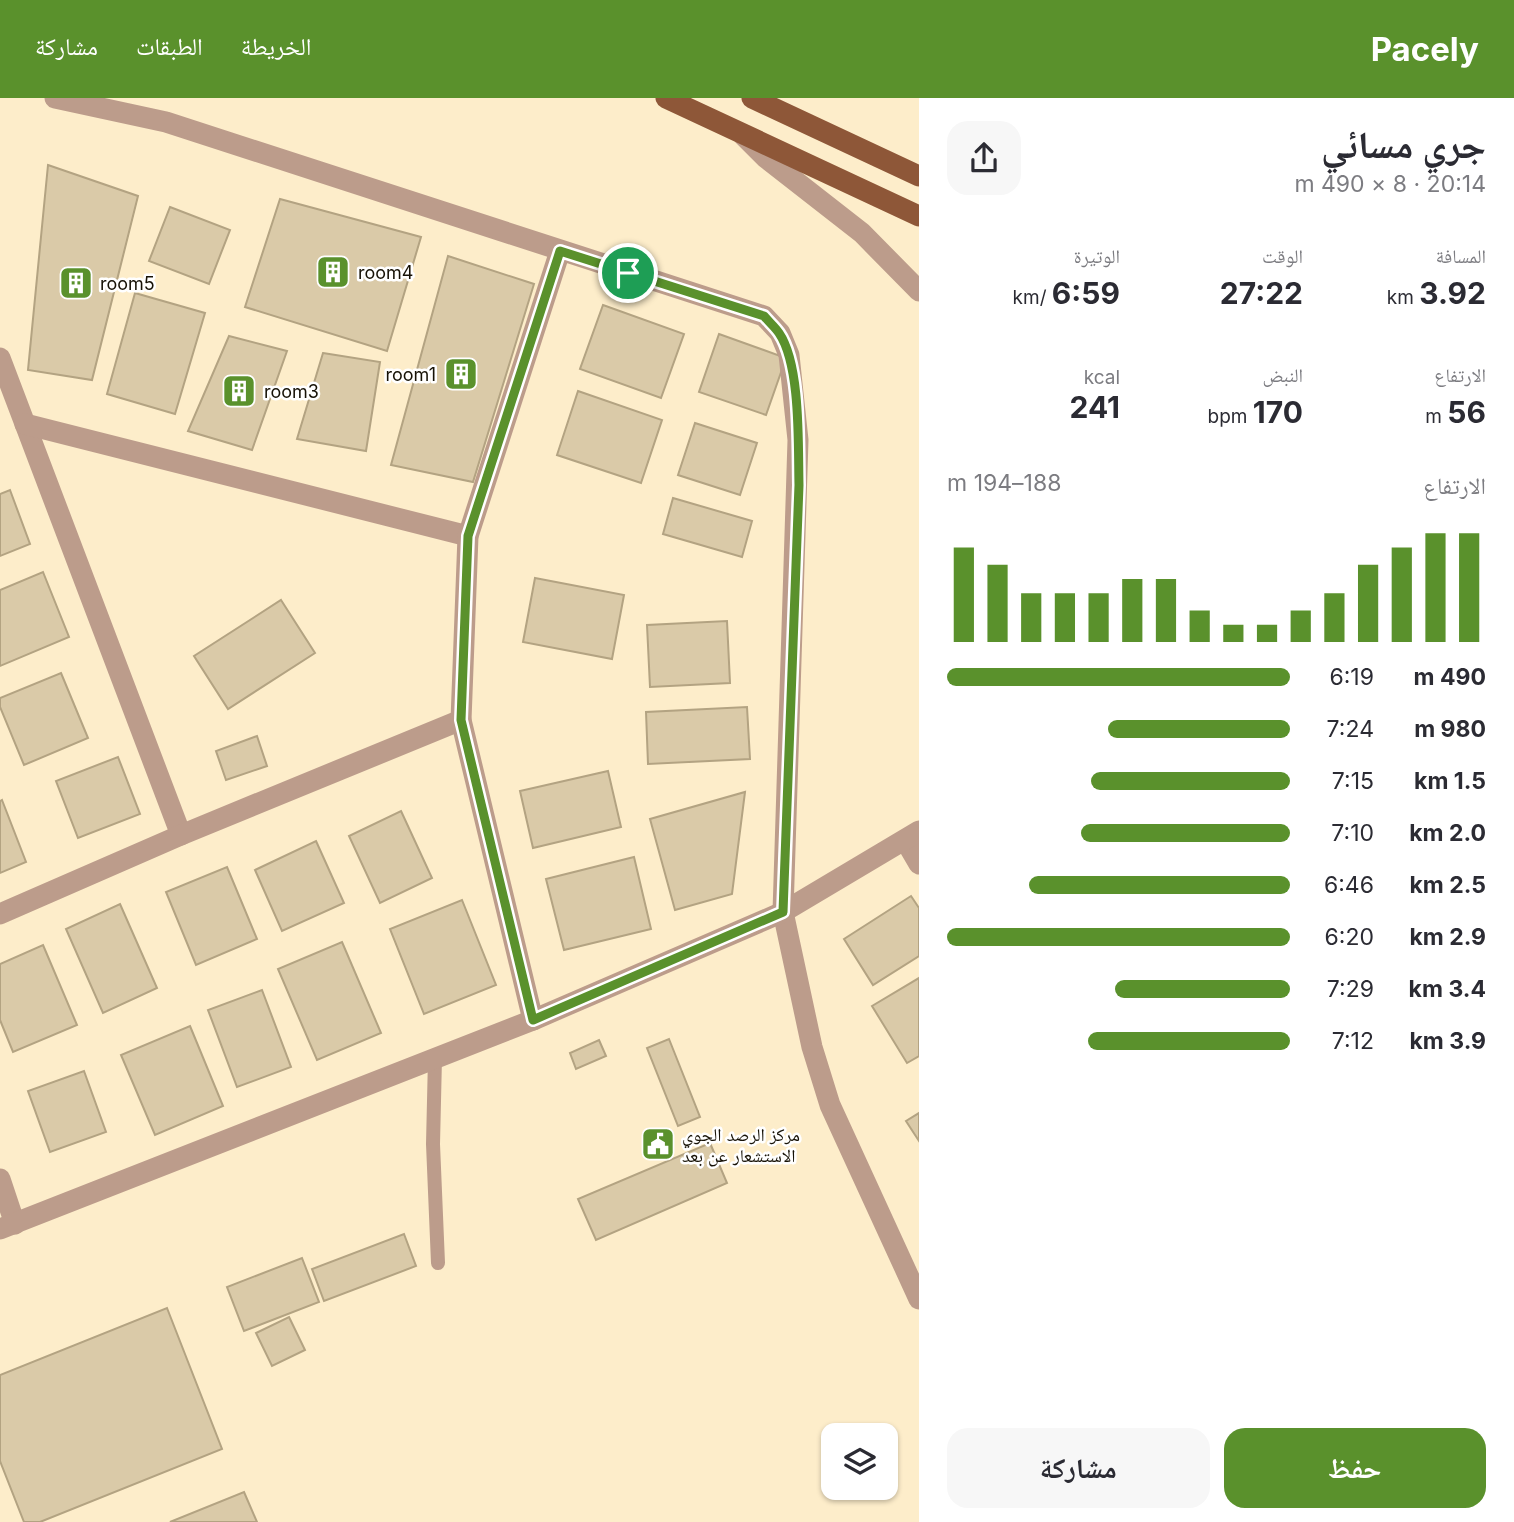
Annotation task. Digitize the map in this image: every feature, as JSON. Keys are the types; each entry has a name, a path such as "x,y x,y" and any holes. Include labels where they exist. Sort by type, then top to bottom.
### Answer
{"main road":[{"path":"666,98 919,216"},
{"path":"752,98 919,176"}],"street":[{"path":"55,98 166,122 764,316 780,333 789,355 798,440 799,485 783,912 812,1047 830,1105 919,1299"},
{"path":"739,131 766,158 862,233 919,291"},
{"path":"533,1020 461,720 468,536 560,251"},
{"path":"0,358 181,835"},
{"path":"25,424 468,536"},
{"path":"0,914 181,835 461,720"},
{"path":"0,1179 8,1227 533,1020 783,912 912,835 919,864"}],"lane":[{"path":"435,1058 433,1144 438,1263"}],"building":[{"name":"room5","path":"48,165 138,196 92,380 28,370"},
{"name":"room4","path":"280,199 421,237 387,351 245,307"},
{"path":"170,207 230,230 209,284 149,261"},
{"name":"room1","path":"448,256 534,284 473,482 391,465"},
{"path":"135,293 205,313 175,414 107,394"},
{"path":"603,305 684,334 661,398 580,369"},
{"path":"719,334 786,358 766,415 699,392"},
{"name":"room3","path":"229,336 287,351 252,450 188,431"},
{"path":"323,353 380,362 366,451 297,439"},
{"path":"578,391 662,420 641,483 557,455"},
{"path":"695,423 757,443 740,495 678,475"},
{"path":"10,490 30,544 0,556 0,494"},
{"path":"673,498 752,521 742,557 663,534"},
{"path":"43,572 69,637 0,666 0,590"},
{"path":"535,578 624,595 612,659 523,642"},
{"path":"281,600 315,653 228,709 194,656"},
{"path":"727,621 730,683 650,687 647,625"},
{"path":"61,673 88,738 24,765 0,707 0,698"},
{"path":"747,707 750,759 648,764 646,712"},
{"path":"257,736 267,766 226,780 216,751"},
{"path":"118,757 140,814 78,838 56,781"},
{"path":"608,771 621,827 533,848 520,791"},
{"path":"745,792 732,894 675,910 650,819"},
{"path":"2,800 26,862 0,873 0,801"},
{"path":"401,811 432,878 380,903 349,836"},
{"path":"316,841 344,903 282,931 255,870"},
{"path":"634,857 651,929 564,950 546,879"},
{"path":"227,867 257,939 196,965 166,892"},
{"path":"911,896 919,908 919,956 873,985 844,939"},
{"path":"462,900 496,985 424,1014 390,929"},
{"path":"120,904 157,988 103,1013 66,929"},
{"path":"342,942 381,1033 317,1060 278,969"},
{"path":"43,945 77,1025 13,1052 0,1020 0,964"},
{"path":"919,978 919,1056 907,1063 872,1006"},
{"path":"262,990 291,1067 237,1087 208,1010"},
{"path":"190,1026 223,1106 155,1135 121,1055"},
{"path":"669,1039 700,1117 678,1126 647,1048"},
{"path":"599,1040 606,1056 576,1069 570,1053"},
{"path":"84,1071 106,1132 50,1152 28,1091"},
{"path":"919,1113 919,1141 906,1121"},
{"path":"710,1143 727,1183 596,1240 578,1199"},
{"path":"404,1234 416,1266 324,1301 312,1269"},
{"path":"302,1258 319,1302 244,1331 227,1287"},
{"path":"167,1308 222,1449 40,1522 24,1522 0,1461 0,1375"},
{"path":"289,1317 305,1350 272,1366 256,1333"},
{"path":"244,1492 257,1522 170,1522"}],"place":[{"name":"room4","path":"333,272"},
{"name":"room5","path":"76,283"},
{"name":"room1","path":"461,374"},
{"name":"room3","path":"239,391"},
{"name":"مركز الرصد الجوي الاستشعار عن بعد","path":"658,1144"}],"route":[{"path":"560,251 628,273 764,316 780,333 789,355 798,440 799,485 783,912 533,1020 461,720 468,536 560,251"}]}
